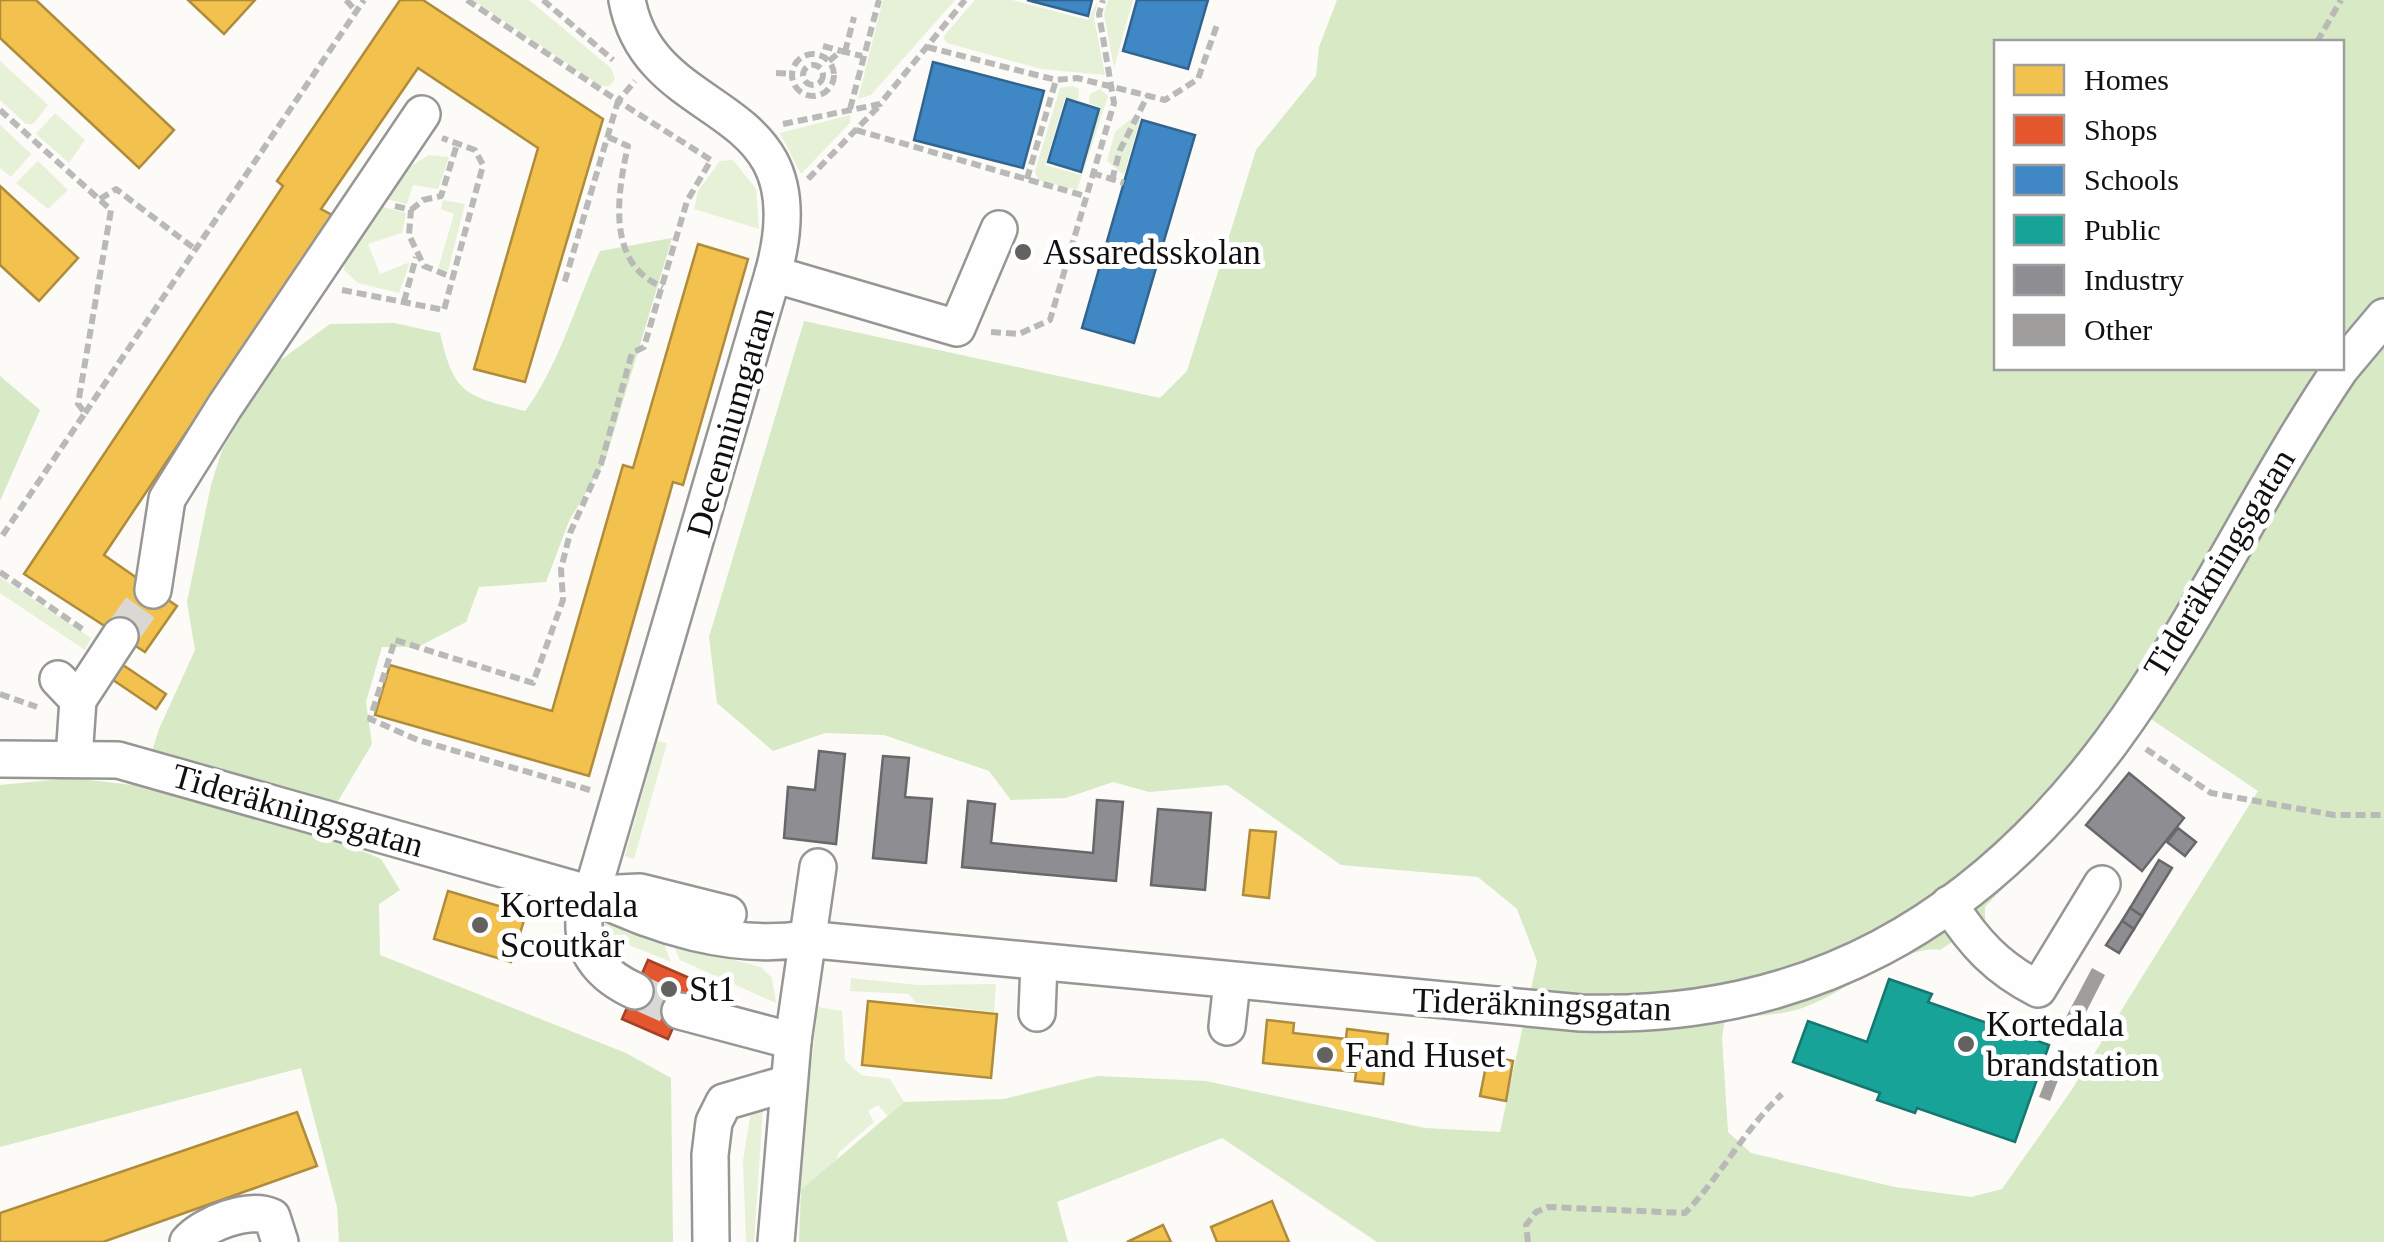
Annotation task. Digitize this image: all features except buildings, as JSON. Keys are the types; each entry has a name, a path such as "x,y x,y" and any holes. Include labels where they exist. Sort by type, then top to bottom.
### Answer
{"street":[{"name":"Decenniumgatan","path":"627,0 646,70 752,136 773,167 784,199 784,227 773,274 590,894 583,941 615,982 635,991"},
{"path":"153,590 168,499 414,127"},
{"path":"773,274 957,328 999,229"},
{"name":"Tideräkningsgatan","path":"2344,363 2384,316"},
{"name":"Tideräkningsgatan","path":"0,759 118,760 590,894 632,915 670,926 767,945 805,939 1582,1013 1673,1013 1720,1007 1804,984 1863,958 1949,904 2021,845 2078,784 2122,726 2290,442 2339,370"},
{"path":"74,758 68,689 109,638"},
{"path":"776,1242 788,1082 818,867"},
{"path":"1949,904 1975,944 2004,972 2038,990 2102,884"},
{"path":"1037,1013 1039,964"},
{"path":"1228,1027 1232,982"},
{"path":"680,1011 793,1041"},
{"path":"711,1242 714,1122 724,1102 788,1082"},
{"path":"188,1242 197,1233 257,1212 272,1217 280,1242"}],"path":[{"path":"346,0 356,10"},
{"path":"0,539 364,0"},
{"path":"467,0 711,160 687,201 644,347 632,352 601,464 570,534 561,569 563,600 533,683 395,640 370,719 418,740 620,800"},
{"path":"543,0 646,70 618,102 564,284"},
{"path":"850,109 879,0"},
{"path":"784,199 880,104 965,0"},
{"path":"957,328 1019,334 1050,320 1114,103 1100,14 1104,0"},
{"path":"2318,40 2342,0"},
{"path":"811,84 821,80 821,69 842,51 854,17"},
{"path":"927,47 1056,80 1077,78 1164,100 1198,79 1218,22"},
{"path":"823,46 862,56"},
{"path":"808,54 829,62 832,84 824,92 808,95 798,88 793,74 796,63 808,54"},
{"path":"808,95 811,84 804,71 812,65 821,69"},
{"path":"776,73 793,74"},
{"path":"1027,179 1056,80"},
{"path":"1112,180 1120,150 1148,95"},
{"path":"752,136 769,127 880,104"},
{"path":"0,110 112,210 78,404 85,412"},
{"path":"306,285 444,310 483,166 478,152 414,127"},
{"path":"856,130 1085,196"},
{"path":"608,136 628,146 617,198 630,258 638,274 663,287"},
{"path":"454,278 432,272 416,256 408,235 411,210 423,200 441,196 458,141"},
{"path":"1092,174 1124,183"},
{"path":"100,199 116,189 195,249"},
{"path":"365,198 411,210"},
{"path":"404,302 416,256"},
{"path":"0,572 109,638"},
{"path":"2122,726 2149,752 2211,793 2334,815 2384,815"},
{"path":"1528,1242 1526,1224 1536,1212 1548,1208 1685,1212 1706,1191 1758,1116 1782,1094"}],"green space":[{"path":"473,0 529,0 611,68 615,79 609,86 601,86"},
{"path":"883,0 955,0 871,95 858,99"},
{"path":"975,0 1012,0 1088,20 1098,0 1094,18 1105,75 1041,69 947,43 943,37"},
{"path":"1108,0 1133,0 1114,68 1104,14"},
{"path":"1337,0 2384,0 2384,1242 1377,1242 1222,1138 1057,1202 1068,1242 799,1242 801,1190 904,1102 1004,1099 1097,1076 1206,1081 1425,1128 1500,1132 1537,961 1517,909 1478,877 1341,865 1227,785 1149,792 1113,782 1066,798 1011,800 989,771 884,735 825,733 773,751 717,703 709,637 804,321 1160,398 1187,371 1256,150 1316,76 1319,47","holes":["2148,717 2258,791 2071,1091 2002,1189 1971,1197 1895,1187 1751,1153 1728,1132 1722,1037 1725,1019 1779,1014 1813,1004 1906,955 1940,950 1985,921 1985,907 2049,840"]},
{"path":"0,61 48,105 33,124 26,124 0,100"},
{"path":"1060,88 1079,89 1078,100 1065,98 1045,165 1081,175 1101,108 1089,103 1090,94 1100,89 1108,96 1077,190 1038,180 1035,171"},
{"path":"55,113 85,140 69,163 36,134"},
{"path":"850,115 850,123 801,174 780,133"},
{"path":"1132,118 1140,120 1124,175 1107,161 1115,132"},
{"path":"0,125 31,154 11,177 0,168"},
{"path":"429,155 449,157 438,189 413,185 407,204 385,199 406,169"},
{"path":"733,160 756,189 759,229 694,209 698,191 720,161"},
{"path":"38,161 68,190 48,209 16,183"},
{"path":"443,200 465,204 448,271 438,269 454,214 441,209"},
{"path":"380,206 406,213 402,233 368,244 380,274 410,262 399,293 358,283 344,270 345,262"},
{"path":"672,238 605,461 569,521 546,582 479,587 466,622 418,647 382,647 366,702 372,744 319,833 381,859 400,890 379,904 380,955 626,1053 671,1078 673,1242 339,1242 337,1207 301,1068 0,1147 0,785 73,778 141,786 159,729 195,650 187,602 211,485 222,450 271,367 330,324 394,323 440,333 451,369 466,390 525,411 557,356 600,251"},
{"path":"0,376 40,410 0,501"},
{"path":"0,577 91,638 85,650 0,593"},
{"path":"657,741 667,743 634,859 625,856"},
{"path":"601,919 662,939 671,962 605,935 599,931"},
{"path":"673,944 761,967 772,978 776,1003 680,960"},
{"path":"851,978 918,985 996,984 994,1012 916,1003 909,994 850,991"},
{"path":"818,1007 842,1011 845,1060 861,1075 890,1079 904,1102 888,1116 878,1105 868,1111 874,1122 839,1152 823,1194 796,1192"},
{"path":"763,1107 754,1242 746,1242 743,1161 751,1111"}],"tunnel":[{"path":"120,636 153,590"},
{"path":"635,991 680,1011"}],"place":[{"name":"Assaredsskolan","path":"1023,252"},
{"name":"Kortedala Scoutkår","path":"480,925"},
{"name":"St1","path":"669,989"},
{"name":"Kortedala brandstation","path":"1966,1044"},
{"name":"Fand Huset","path":"1325,1055"}]}
